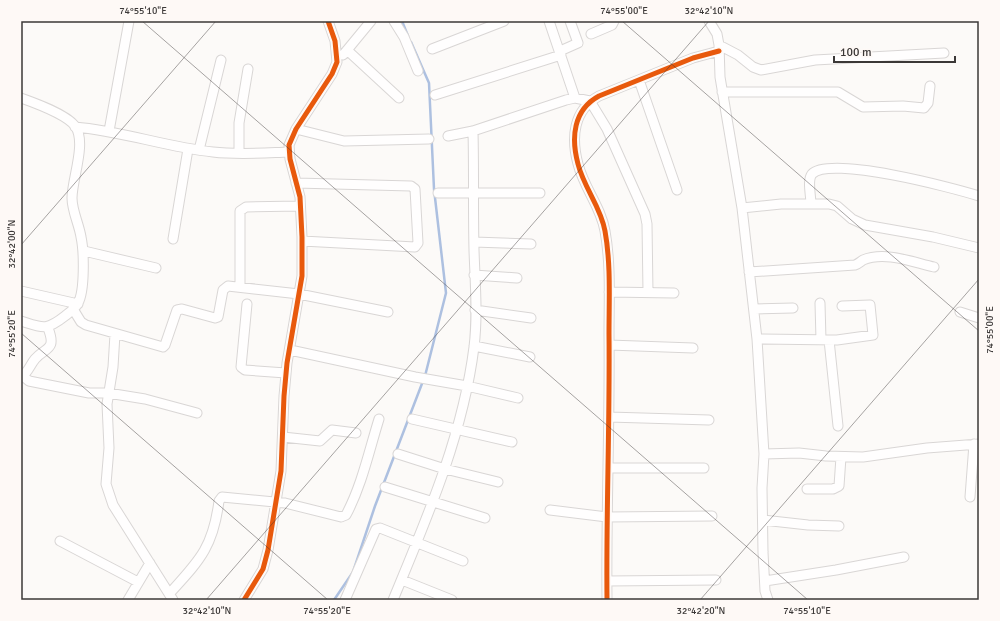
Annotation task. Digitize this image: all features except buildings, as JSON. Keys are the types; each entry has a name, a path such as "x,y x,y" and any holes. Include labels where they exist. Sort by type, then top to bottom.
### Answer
{"street":[{"path":"109,131 129,21"},
{"path":"328,21 335,41 337,62"},
{"path":"244,600 263,569 277,502 281,471 286,373 302,276 300,206 289,152 292,136 332,74 337,62 371,21"},
{"path":"394,21 404,37 418,71"},
{"path":"432,49 504,21"},
{"path":"548,21 575,98"},
{"path":"435,95 560,53 578,43 570,21"},
{"path":"592,34 612,25 614,21"},
{"path":"709,21 717,34 722,92 742,208 754,309 764,454 763,520 765,581 768,600"},
{"path":"607,600 609,292 607,252 603,221 583,178 575,151 575,124 590,101 719,48 742,57 753,67 761,70 814,60 944,53"},
{"path":"347,50 400,98"},
{"path":"200,150 221,60"},
{"path":"239,154 240,123 248,69"},
{"path":"639,80 677,190"},
{"path":"722,92 838,92 863,107 903,106 924,108 928,103 930,86"},
{"path":"21,98 61,116 75,127 109,131 143,140 188,149 239,154 289,152"},
{"path":"448,136 473,132 575,98 590,101 607,129 645,214 648,240 648,292"},
{"path":"21,321 42,328 48,328 76,306 82,289 84,251 72,201 72,188 79,146 75,127"},
{"path":"296,129 344,141 429,139"},
{"path":"393,600 417,542 444,469 467,386 474,346 473,132"},
{"path":"174,239 188,149"},
{"path":"805,204 810,178 813,174 821,170 842,169 884,173 916,179 979,196"},
{"path":"296,182 411,186 415,189 418,243 415,247 302,241"},
{"path":"438,193 540,193"},
{"path":"742,208 805,204 837,206 852,219 865,225 933,237 979,248"},
{"path":"240,287 240,212 242,208 300,206"},
{"path":"474,242 530,244"},
{"path":"84,251 156,268"},
{"path":"749,272 855,265 862,260 880,257 890,257 934,267"},
{"path":"474,275 517,278"},
{"path":"76,306 81,322 86,325 164,347 177,310 182,309 218,317 225,287 240,287 299,294 388,312"},
{"path":"21,291 76,306"},
{"path":"609,292 674,293"},
{"path":"820,303 838,426"},
{"path":"247,304 241,367 245,370 286,373"},
{"path":"757,339 825,340 854,339 873,335 870,305 842,306"},
{"path":"754,309 793,308"},
{"path":"475,310 531,318"},
{"path":"960,312 979,318"},
{"path":"48,328 51,340 48,350 36,358 22,377 29,381 89,393 108,393 145,399 197,413"},
{"path":"115,334 113,367 108,393 107,491 113,505 170,597 208,545 215,527 220,498 224,497 277,502 341,517 346,515 355,499 379,419"},
{"path":"609,345 693,348"},
{"path":"474,346 530,357"},
{"path":"290,350 415,377 467,386 518,398"},
{"path":"609,417 709,420"},
{"path":"412,419 512,442"},
{"path":"283,437 320,441 332,430 356,433"},
{"path":"764,454 803,453 841,457 879,456 912,450 976,444 970,497"},
{"path":"398,454 444,469 498,482"},
{"path":"807,489 834,489 839,486 841,457"},
{"path":"608,468 704,468"},
{"path":"384,487 485,518"},
{"path":"550,510 607,517 712,516"},
{"path":"763,520 808,525 839,526"},
{"path":"346,600 376,529 380,528 463,561"},
{"path":"60,541 138,582"},
{"path":"765,581 836,570 904,556"},
{"path":"128,600 150,563"},
{"path":"402,580 452,600"},
{"path":"607,581 716,580"}],"waterway":[{"path":"402,21 408,36"},
{"path":"411,42 429,83 434,189 446,293 425,376"},
{"path":"334,600 353,572 375,506 423,381"}],"cycle path":[{"path":"244,600 263,569 268,550 281,471 287,363 302,276 300,197 290,159 289,145 296,129 332,74 337,62 335,41 328,21"},
{"path":"607,600 609,367 608,256 603,222 584,181 578,164 575,144 576,126 584,109 590,102 599,96 693,58 719,51"}]}
